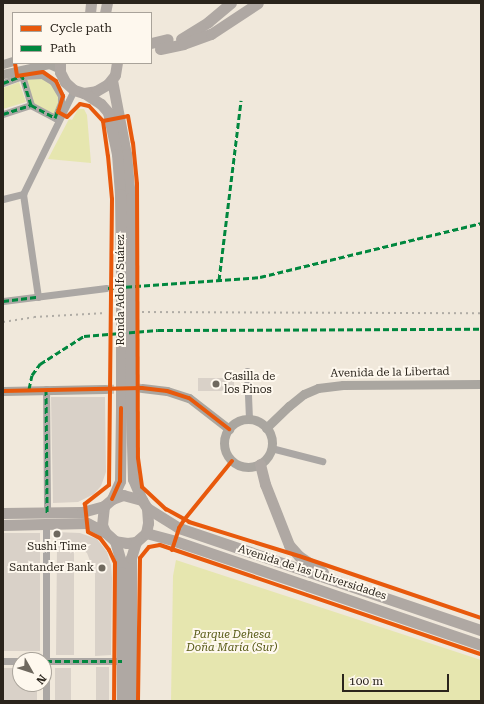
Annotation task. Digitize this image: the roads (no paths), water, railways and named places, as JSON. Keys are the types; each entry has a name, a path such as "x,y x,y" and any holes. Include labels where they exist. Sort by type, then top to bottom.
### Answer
{"main road":[{"path":"154,48 183,38 196,31 231,3"},
{"path":"154,48 183,44 211,34 258,3"},
{"path":"3,74 49,64 60,66"},
{"path":"79,91 96,91 104,88 115,71 125,64"},
{"name":"Ronda Adolfo Suárez","path":"60,66 65,82 101,104 108,112 117,154 125,272 126,408 120,481 108,502"},
{"name":"Ronda Adolfo Suárez","path":"115,71 130,198 125,272"},
{"name":"Avenida de la Libertad","path":"266,428 304,394 318,388 344,385 481,384"},
{"path":"142,388 167,391 189,398 229,429"},
{"path":"3,391 105,389"},
{"name":"Ronda Adolfo Suárez","path":"126,408 133,479 144,504"},
{"path":"249,419 255,420 266,428 272,441 271,448 265,460 260,464 246,467 232,461 224,446 225,437 229,429 234,424 249,419"},
{"path":"260,464 265,484 289,545 299,556 335,580"},
{"path":"3,513 82,512 123,495 144,504 148,523 146,533 136,542 130,558 131,701"},
{"path":"105,532 102,518 108,502"},
{"name":"Avenida de las Universidades","path":"144,504 179,528 275,562 335,580 481,630"},
{"path":"3,524 46,525 87,523 105,532 115,541 127,543 136,542"},
{"name":"Avenida de las Universidades","path":"146,533 301,583 481,645"},
{"path":"115,541 121,572 122,701"}],"street":[{"path":"3,83 22,76 42,75 53,82 61,96 61,103 54,118 31,105 22,76"},
{"path":"38,297 23,194 79,91"},
{"path":"3,114 31,105"},
{"path":"3,199 23,194"},
{"path":"3,301 106,288"},
{"path":"248,371 249,419"},
{"path":"46,389 47,513"},
{"path":"271,448 322,461"},
{"path":"45,652 46,525"},
{"path":"52,661 122,661"}],"tunnel":[{"path":"105,389 142,388"}],"railway":[{"path":"142,312 481,313"},
{"path":"3,322 34,317 106,313"}],"place":[{"name":"Casilla de los Pinos","path":"216,384"},
{"name":"Sushi Time","path":"57,534"},
{"name":"Santander Bank","path":"102,568"}],"park label":[{"name":"Parque Dehesa Doña María (Sur)","path":"232,642"}]}
